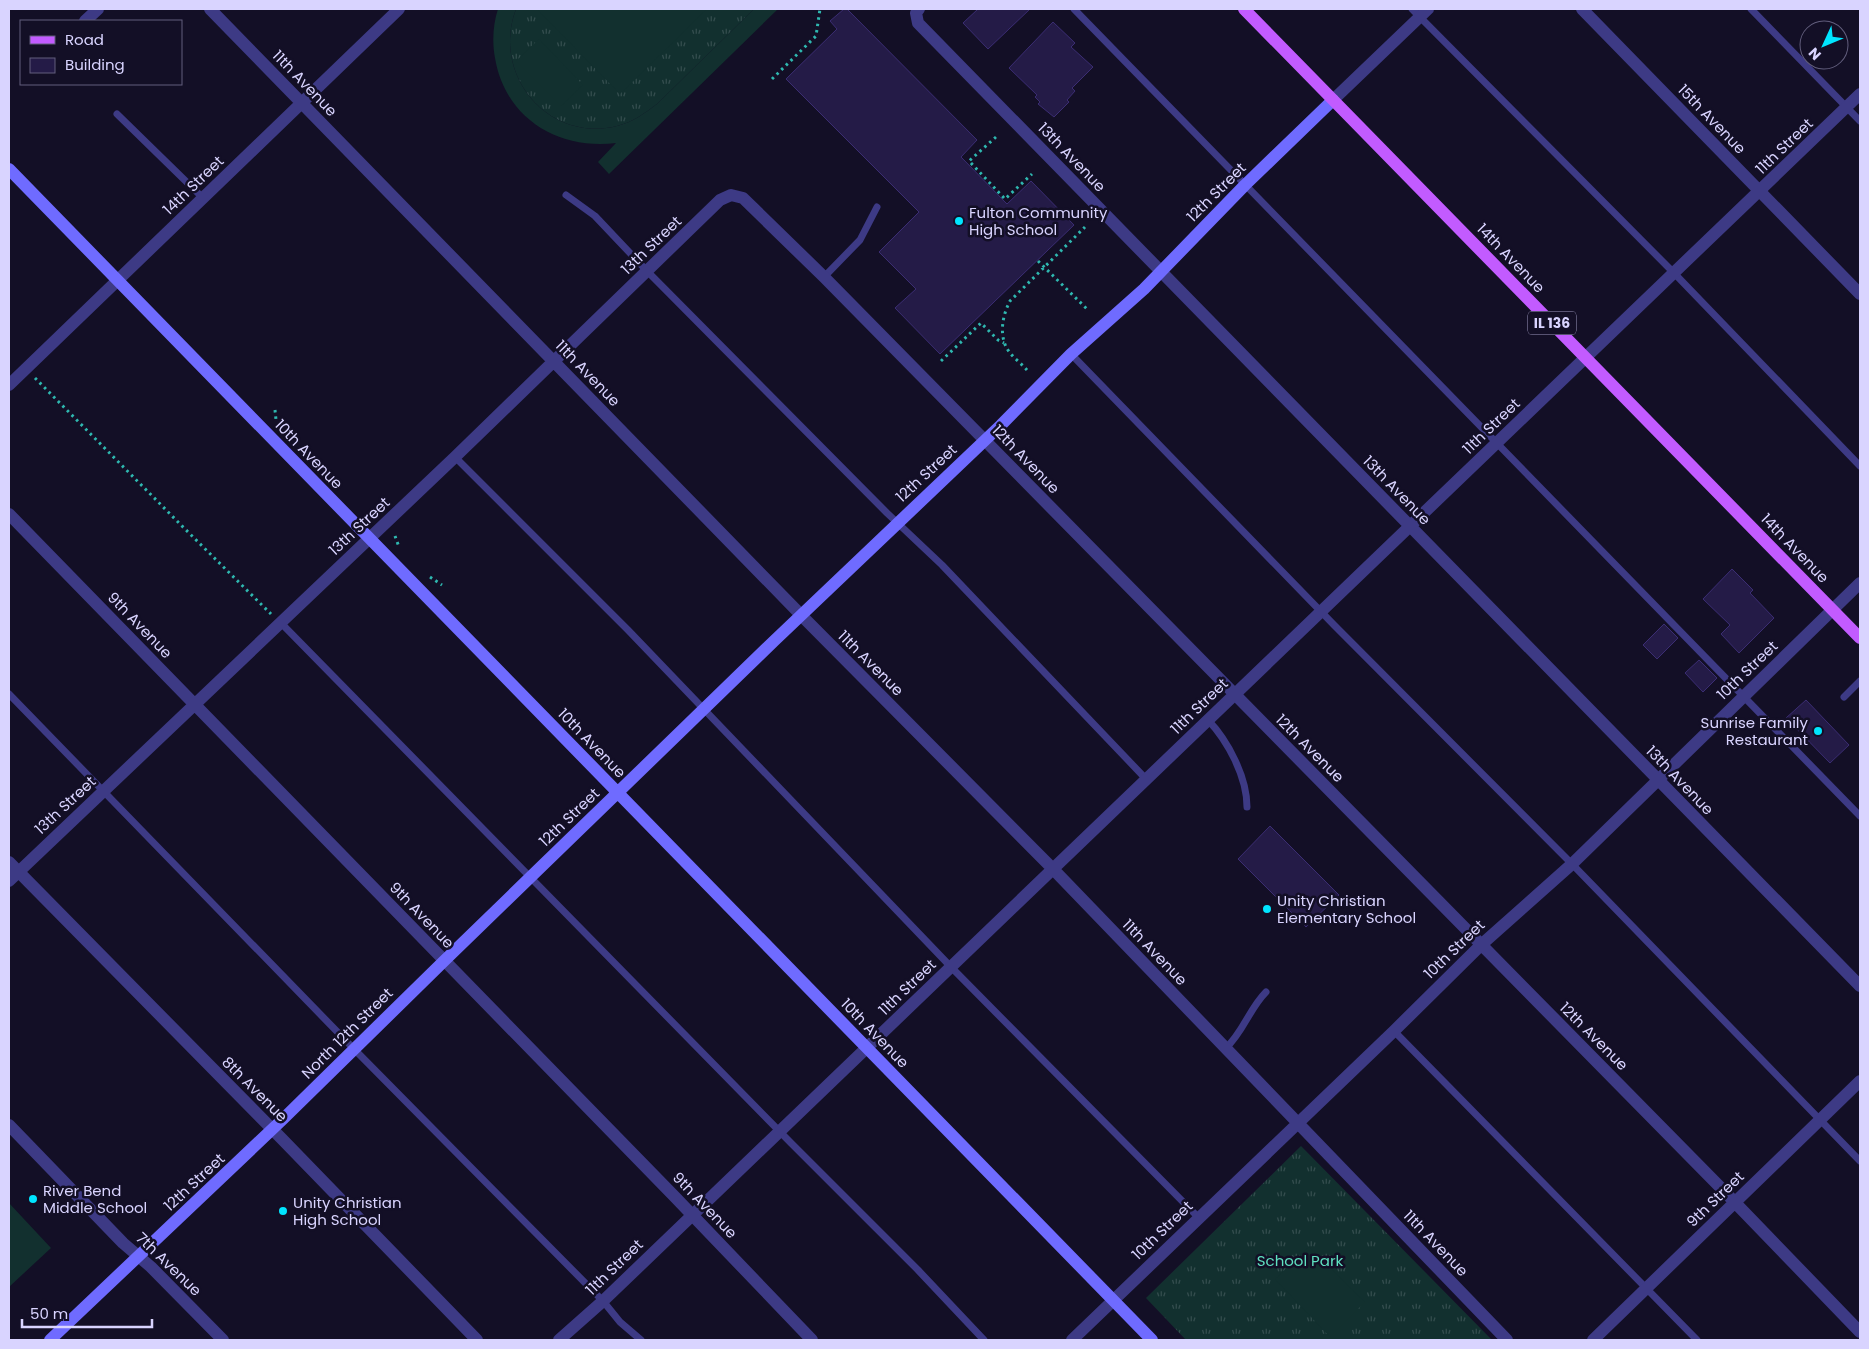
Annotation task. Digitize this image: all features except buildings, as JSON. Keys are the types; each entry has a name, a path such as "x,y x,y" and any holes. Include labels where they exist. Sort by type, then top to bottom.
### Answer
{"main road":[{"name":"14th Avenue","path":"1244,9 1860,638"}],"street":[{"path":"86,20 98,9"},
{"name":"11th Avenue","path":"210,9 801,615 1053,869 1507,1340"},
{"name":"14th Street","path":"9,386 399,9"},
{"name":"15th Avenue","path":"1582,9 1860,294"},
{"name":"13th Avenue","path":"917,11 918,22 1860,986"},
{"name":"12th Street","path":"444,961 1071,354 1144,289 1245,185 1334,100 1420,11"},
{"name":"11th Street","path":"559,1340 603,1301 1860,94"},
{"name":"10th Avenue","path":"9,169 1152,1340"},
{"name":"13th Street","path":"14,876 455,457 720,200 731,195"},
{"name":"12th Avenue","path":"731,195 743,198 824,277 1860,1332"},
{"name":"9th Avenue","path":"9,514 812,1340"},
{"name":"10th Street","path":"1072,1340 1481,945 1572,864 1860,583"},
{"name":"8th Avenue","path":"9,862 14,876 272,1130 477,1340"},
{"name":"North 12th Street","path":"272,1130 444,961"},
{"name":"9th Street","path":"1593,1340 1860,1081"},
{"name":"7th Avenue","path":"9,1125 123,1243 139,1255 223,1340"},
{"name":"12th Street","path":"50,1340 272,1130"}],"lane":[{"path":"1074,9 1860,816"},
{"path":"1751,9 1860,121"},
{"path":"1420,11 1860,466"},
{"path":"117,114 203,198"},
{"path":"566,195 595,216 647,271 897,523 942,565 1146,779"},
{"path":"824,277 860,240 877,207"},
{"path":"1071,354 1334,625 1572,864 1860,1161"},
{"path":"455,457 628,630 951,967 1198,1217"},
{"path":"281,623 779,1132 918,1270 984,1340"},
{"path":"1844,697 1860,681"},
{"path":"9,694 354,1049 603,1301 620,1322 641,1340"},
{"path":"1208,720 1220,733 1244,782 1247,807"},
{"path":"1225,1049 1237,1037 1254,1005 1266,992"},
{"path":"1394,1031 1698,1340"}],"path":[{"path":"772,79 816,36 820,9"},
{"path":"996,137 969,161 1005,199 1032,174"},
{"path":"1027,370 1010,353 1004,343 1002,324 1004,312 1010,301 1085,227"},
{"path":"1038,261 1088,310"},
{"path":"941,362 981,324 998,340 1004,343"},
{"path":"26,369 281,623"}],"green space":[{"path":"498,9 516,9 510,33 512,57 519,79 531,98 548,114 569,124 592,129 617,126 643,114 657,104 754,9 778,9 609,174 598,162 616,143 595,144 574,141 555,135 538,126 522,113 510,98 501,79 494,52 494,27"},
{"path":"516,9 754,9 657,104 638,117 623,124 592,129 569,124 548,114 531,98 519,79 512,57 510,33"},
{"path":"537,9 707,9 620,94"},
{"path":"539,39 583,85 561,106 516,61"},
{"name":"School Park","path":"1301,1146 1492,1340 1186,1340 1146,1298"},
{"path":"9,1203 51,1248 9,1287"},
{"path":"1309,1247 1365,1302 1330,1337 1275,1279"}],"place":[{"name":"Fulton Community High School","path":"959,221"},
{"name":"Sunrise Family Restaurant","path":"1818,731"},
{"name":"Unity Christian Elementary School","path":"1267,909"},
{"name":"River Bend Middle School","path":"33,1199"},
{"name":"Unity Christian High School","path":"283,1211"}]}
